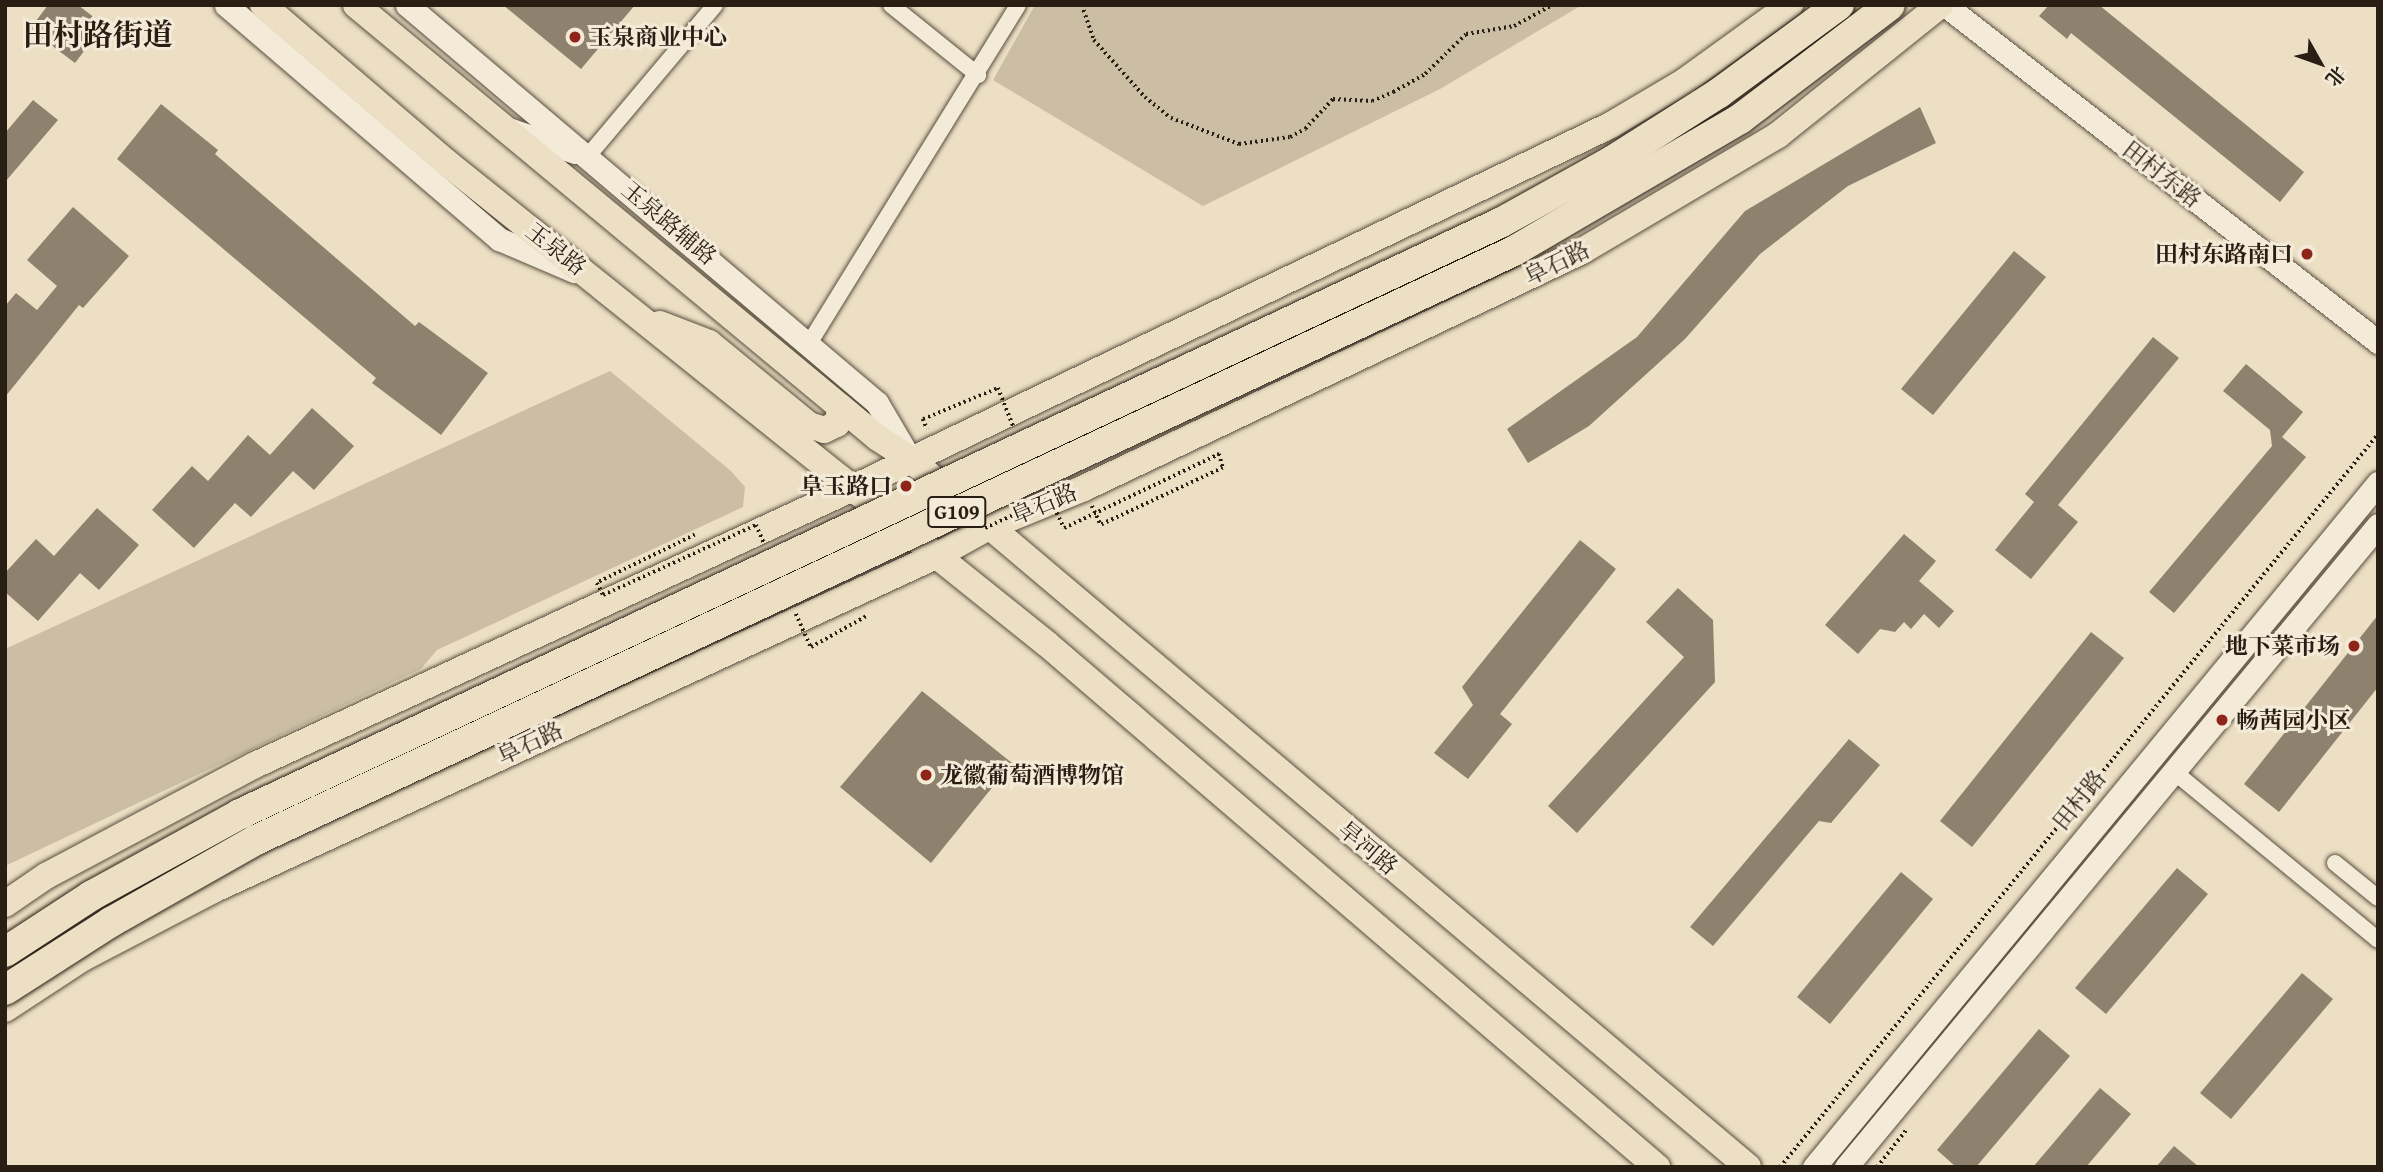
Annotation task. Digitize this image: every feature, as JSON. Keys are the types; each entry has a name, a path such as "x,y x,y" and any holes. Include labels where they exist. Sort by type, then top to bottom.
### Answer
{"highway":[{"name":"G109","path":"5,952 91,896 240,814 1500,223 1612,161 1719,93 1839,5"},
{"name":"阜石路","path":"5,990 111,922 256,840 1514,251 1740,119 1890,5"}],"main road":[{"name":"玉泉路","path":"263,5 446,162 936,556"},
{"path":"356,5 841,407 910,459"},
{"path":"5,904 46,876 255,765 851,489 1611,125 1685,81 1790,5"},
{"name":"阜石路","path":"5,1009 83,958 213,890 936,556 987,528 1084,488 1582,251 1778,135 1943,5"},
{"path":"639,316 709,343 809,425 824,430 837,424 841,407"},
{"name":"旱河路","path":"910,459 987,528 1748,1167"},
{"path":"936,556 1047,644 1657,1167"}],"street":[{"path":"226,5 499,239 596,281"},
{"name":"玉泉路辅路","path":"407,5 810,342 877,402 910,459"},
{"path":"503,127 588,156 715,5"},
{"path":"891,5 978,75"},
{"path":"810,342 978,75 1018,5"},
{"name":"田村东路","path":"1943,5 2378,342"},
{"name":"田村路","path":"1814,1167 2378,483"},
{"path":"1846,1167 2378,524"},
{"path":"2172,770 2378,940"},
{"path":"2335,863 2378,898"}],"path":[{"path":"1082,5 1094,40 1145,97 1171,118 1239,144 1290,137 1305,129 1333,99 1372,101 1393,92 1425,74 1466,34 1514,26 1552,5"},
{"path":"923,419 998,388 1015,429"},
{"name":"田村路","path":"1780,1167 2378,434"},
{"path":"987,528 1050,498 1064,528 1219,454 1223,468 1101,525"},
{"path":"695,535 597,583 603,595 755,525 764,544"},
{"path":"796,614 811,647 869,615"}],"shaded area":[{"path":"1035,5 1582,5 1440,89 1203,206 993,80"},
{"path":"610,371 731,471 745,487 743,507 437,650 421,669 5,866 5,649"}],"building":[{"path":"48,5 78,5 104,25 75,63 30,29"},
{"name":"玉泉商业中心","path":"503,5 635,5 581,69"},
{"path":"2049,5 2099,5 2304,172 2280,202 2071,33 2067,39 2039,16"},
{"path":"33,100 58,120 5,182 5,133"},
{"path":"161,104 218,150 215,154 415,326 419,322 488,373 441,435 372,383 376,378 117,159"},
{"path":"1920,107 1936,143 1848,186 1760,254 1685,339 1589,426 1528,463 1507,429 1637,337 1745,211"},
{"path":"73,207 129,256 83,308 79,305 5,397 5,306 16,293 37,310 57,286 27,260"},
{"path":"2014,251 2046,277 1933,415 1901,389"},
{"path":"2153,337 2179,358 2058,505 2078,522 2031,579 1995,550 2034,502 2025,494"},
{"path":"2246,364 2303,412 2282,437 2306,457 2174,613 2149,592 2272,446 2270,430 2223,391"},
{"path":"312,408 354,446 314,490 293,471 251,517 235,503 194,548 152,510 192,466 208,481 248,435 270,455"},
{"path":"97,508 139,545 99,590 80,573 38,621 5,592 5,573 36,539 54,556"},
{"path":"1904,534 1936,561 1919,581 1954,611 1939,628 1924,614 1911,629 1904,622 1895,632 1880,629 1858,654 1825,625"},
{"path":"1580,540 1616,569 1500,714 1512,724 1468,779 1434,753 1473,705 1462,687"},
{"path":"1678,588 1713,620 1715,682 1577,833 1548,806 1684,657 1646,622"},
{"path":"2378,615 2378,687 2279,812 2244,784"},
{"path":"2091,632 2124,658 1972,847 1940,821"},
{"name":"龙徽葡萄酒博物馆","path":"922,691 1012,763 931,863 840,787"},
{"path":"1849,739 1880,765 1831,823 1819,821 1713,946 1690,927"},
{"path":"2177,868 2208,894 2106,1014 2075,988"},
{"path":"1901,872 1933,899 1830,1024 1797,997"},
{"path":"2302,973 2333,999 2231,1119 2200,1093"},
{"path":"2039,1029 2070,1056 1976,1167 1956,1167 1937,1150"},
{"path":"2100,1088 2131,1114 2086,1167 2033,1167"},
{"path":"2174,1146 2199,1167 2156,1167"}],"place":[{"name":"玉泉商业中心","path":"575,37"},
{"name":"田村东路南口","path":"2307,254"},
{"name":"阜玉路口","path":"906,486"},
{"name":"地下菜市场","path":"2354,646"},
{"name":"畅茜园小区","path":"2222,720"},
{"name":"龙徽葡萄酒博物馆","path":"926,775"}],"district":[{"name":"田村路街道","path":"98,34"}]}
